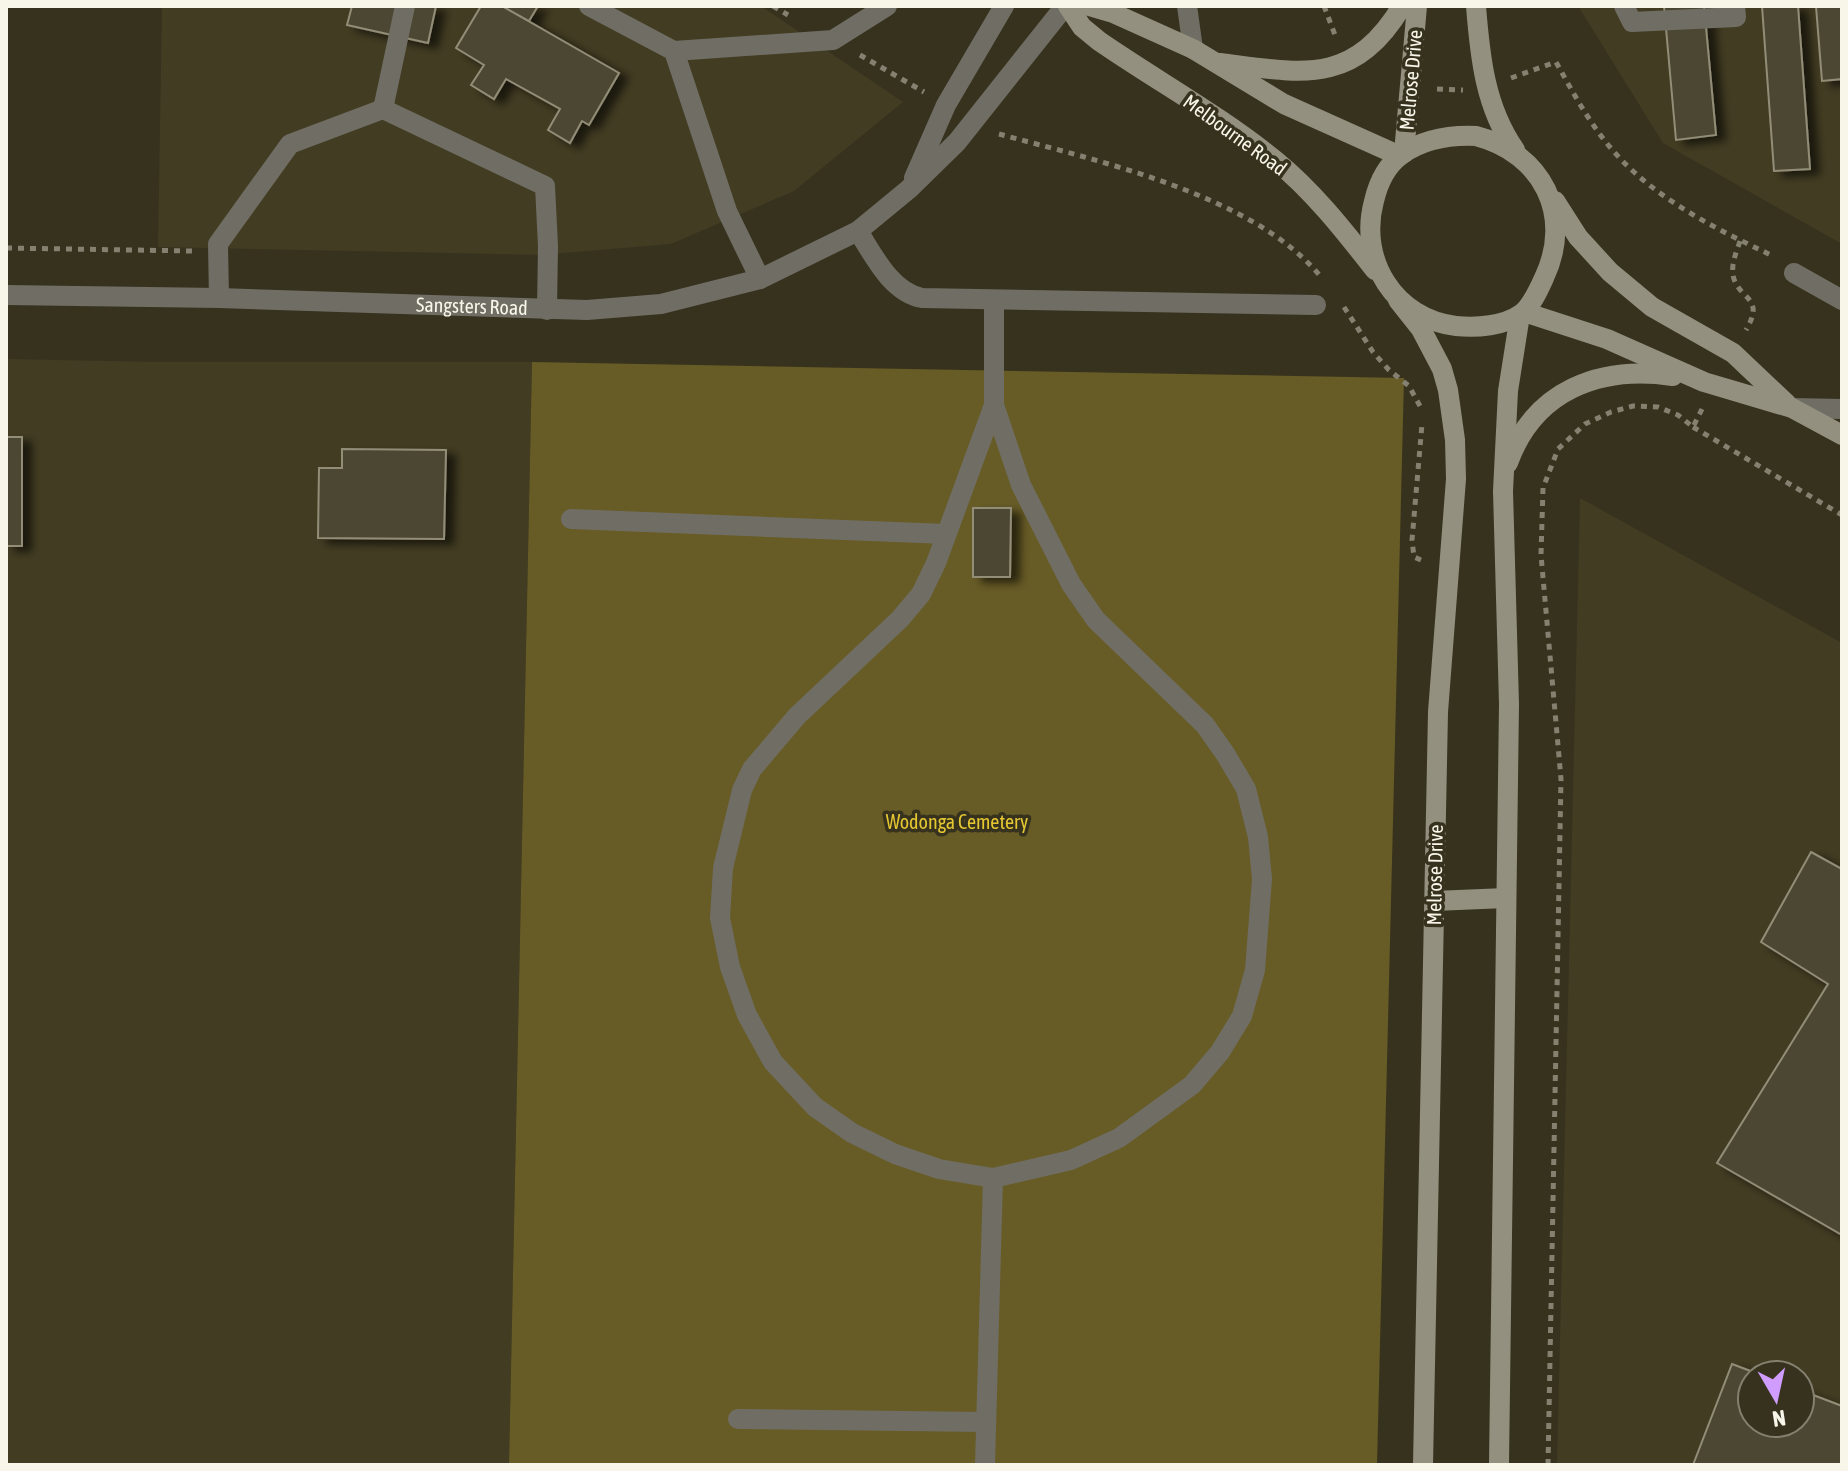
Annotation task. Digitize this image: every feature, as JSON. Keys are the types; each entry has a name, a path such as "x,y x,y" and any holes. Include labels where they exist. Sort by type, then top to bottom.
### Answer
{"main road":[{"name":"Melbourne Road","path":"1067,6 1082,27 1099,41 1278,163 1336,223 1385,283"},
{"path":"1089,6 1113,13 1193,49 1284,104 1402,154"},
{"path":"1216,62 1297,72 1338,66 1352,59 1385,32 1402,6"},
{"name":"Melrose Drive","path":"1402,154 1417,6"},
{"path":"1476,6 1486,86 1500,127 1517,154 1545,184 1578,237 1610,272 1652,307 1733,353 1792,408"},
{"path":"1517,154 1492,140 1462,136 1433,139 1402,154 1381,182 1370,222 1373,255 1385,283 1398,300 1428,319 1456,326 1495,324 1522,313 1607,339 1709,384"},
{"path":"1499,1465 1509,704 1503,491 1508,391 1522,313 1546,274 1552,248 1553,207 1545,184"},
{"name":"Melrose Drive","path":"1398,300 1426,336 1442,369 1455,440 1456,479 1438,712 1423,1465"},
{"path":"1503,491 1509,461 1525,427 1549,404 1575,386 1598,378 1642,373 1709,384 1792,408 1842,435"},
{"path":"1434,901 1506,898"}],"street":[{"path":"383,109 405,6"},
{"path":"589,6 674,51 833,40 887,6"},
{"name":"Sangsters Road","path":"909,189 946,105 1004,6"},
{"name":"Sangsters Road","path":"6,295 219,298 587,310 661,304 760,279 858,231 909,189 957,142 1067,6"},
{"path":"1187,6 1193,49"},
{"path":"1624,6 1632,22 1736,17 1735,6"},
{"path":"674,51 727,211 760,279"},
{"path":"219,298 218,244 290,144 383,109 545,186 547,310"},
{"path":"858,231 891,280 911,296 1316,305"},
{"path":"1794,273 1842,300"},
{"path":"994,300 994,405 1021,485 1071,584 1096,620 1205,725 1246,789 1258,837 1262,879 1255,970 1242,1016 1220,1052 1192,1085 1156,1113 1107,1144 1071,1160 993,1178 939,1169 895,1154 852,1133 815,1107 773,1062 747,1015 730,967 720,918 723,868 742,790 752,769 797,716 912,605 929,580 994,405"},
{"path":"1792,408 1842,409"},
{"path":"571,519 946,534"},
{"path":"985,1465 993,1178"},
{"path":"738,1419 985,1422"}],"path":[{"path":"1324,6 1334,34 1352,59"},
{"path":"1411,88 1457,90 1486,86 1556,62 1590,119 1622,160 1642,179 1716,230 1782,261 1794,273"},
{"path":"1733,353 1750,325 1753,311 1751,300 1736,284 1734,277 1732,264 1740,241"},
{"path":"6,248 218,252"},
{"path":"1693,427 1709,384"},
{"path":"1548,1465 1561,779 1541,555 1543,488 1558,449 1585,424 1633,406 1658,407 1678,415 1693,427 1842,515"}],"shaded area":[{"path":"162,6 761,6 903,102 794,191 671,244 540,255 158,247"},
{"path":"1578,6 1842,6 1842,244 1663,143"},
{"path":"6,359 532,362 509,1465 6,1465"},
{"path":"1580,498 1842,643 1842,1465 1557,1465"}],"green space":[{"name":"Wodonga Cemetery","path":"532,362 1404,378 1377,1465 509,1465"}],"building":[{"path":"352,6 436,6 428,43 347,25"},
{"path":"481,6 502,6 619,73 589,125 582,121 570,143 548,130 560,109 506,79 494,99 471,85 484,65 456,48"},
{"path":"502,6 538,6 529,21"},
{"path":"1664,6 1704,6 1716,135 1676,140"},
{"path":"1762,6 1798,6 1810,169 1774,171"},
{"path":"1816,6 1842,6 1842,79 1822,81"},
{"path":"6,437 22,437 22,546 6,546"},
{"path":"342,449 446,450 444,539 318,538 319,468 342,468"},
{"path":"973,508 1011,508 1010,577 973,577"},
{"path":"1811,852 1842,869 1842,1235 1717,1163 1828,984 1761,942"},
{"path":"1732,1364 1736,1366 1736,1439 1816,1439 1816,1396 1842,1406 1842,1465 1693,1465"}]}
